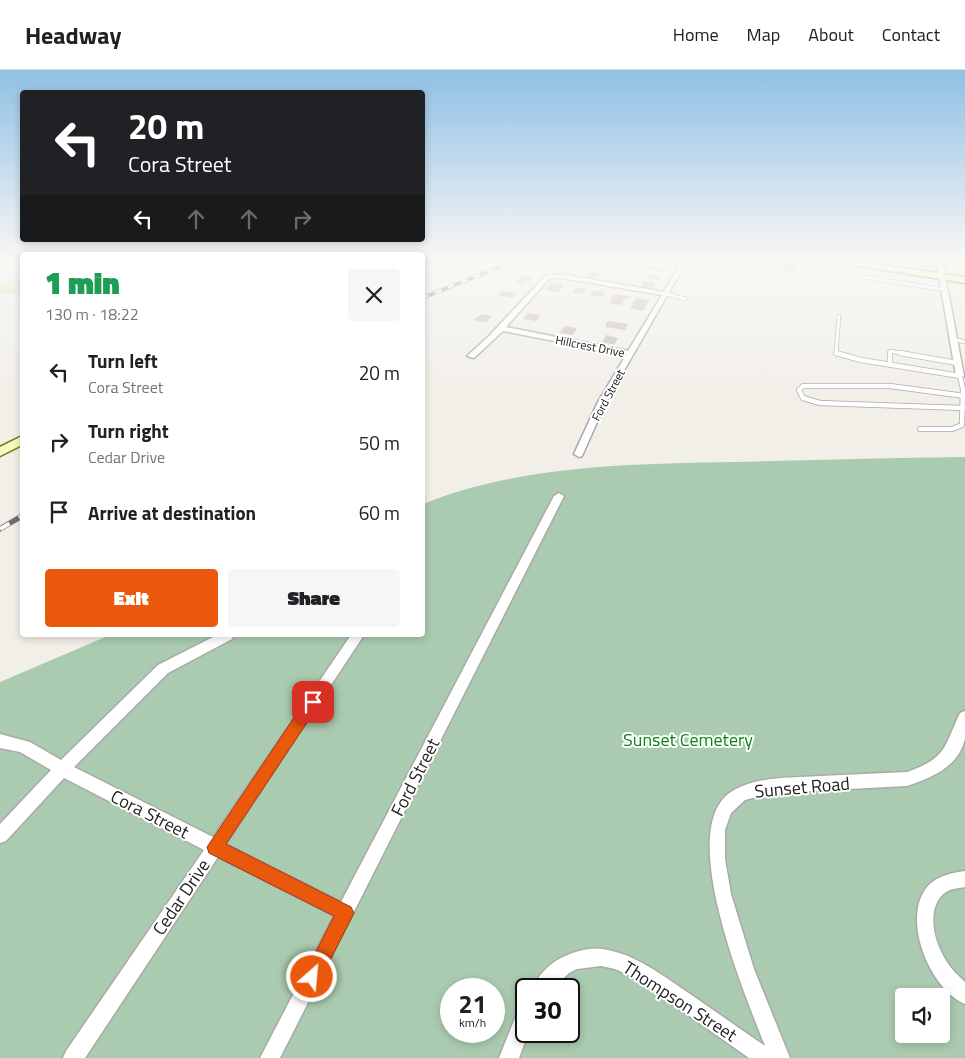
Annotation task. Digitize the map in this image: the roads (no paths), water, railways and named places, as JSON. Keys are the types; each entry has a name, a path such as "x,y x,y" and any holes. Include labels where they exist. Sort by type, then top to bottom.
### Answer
{"street":[{"path":"471,356 483,347 521,305"},
{"name":"Ford Street","path":"579,454 602,402 659,305"},
{"path":"948,305 960,376"},
{"name":"Hillcrest Drive","path":"501,328 630,354"},
{"path":"0,452 20,441"},
{"name":"Ford Street","path":"270,1058 559,496"},
{"path":"0,835 62,768 163,669 224,637"},
{"name":"Cedar Drive","path":"73,1058 357,637"},
{"name":"Sunset Road","path":"780,1058 744,968 723,890 716,854 716,835 719,820 725,807 737,796 754,789 772,786 907,779 926,773 952,754 965,717"},
{"name":"Cora Street","path":"0,741 20,745 345,913"},
{"path":"965,880 939,886 929,898 925,912 925,925 930,945 938,964 953,984 965,995"},
{"name":"Thompson Street","path":"551,978 560,968 571,961 600,956 614,958 627,963 643,973 766,1058"},
{"path":"509,1058 515,1043"}],"lane":[{"path":"838,316 836,353 861,360 960,376 964,397 964,420 962,425 958,428 920,429"},
{"path":"953,339 965,342"},
{"path":"890,365 890,351 958,363"},
{"path":"963,408 820,402 803,398 799,390 803,386 871,385 964,397"}],"railway":[{"path":"0,529 20,517"}],"park label":[{"name":"Sunset Cemetery","path":"688,739"}]}
